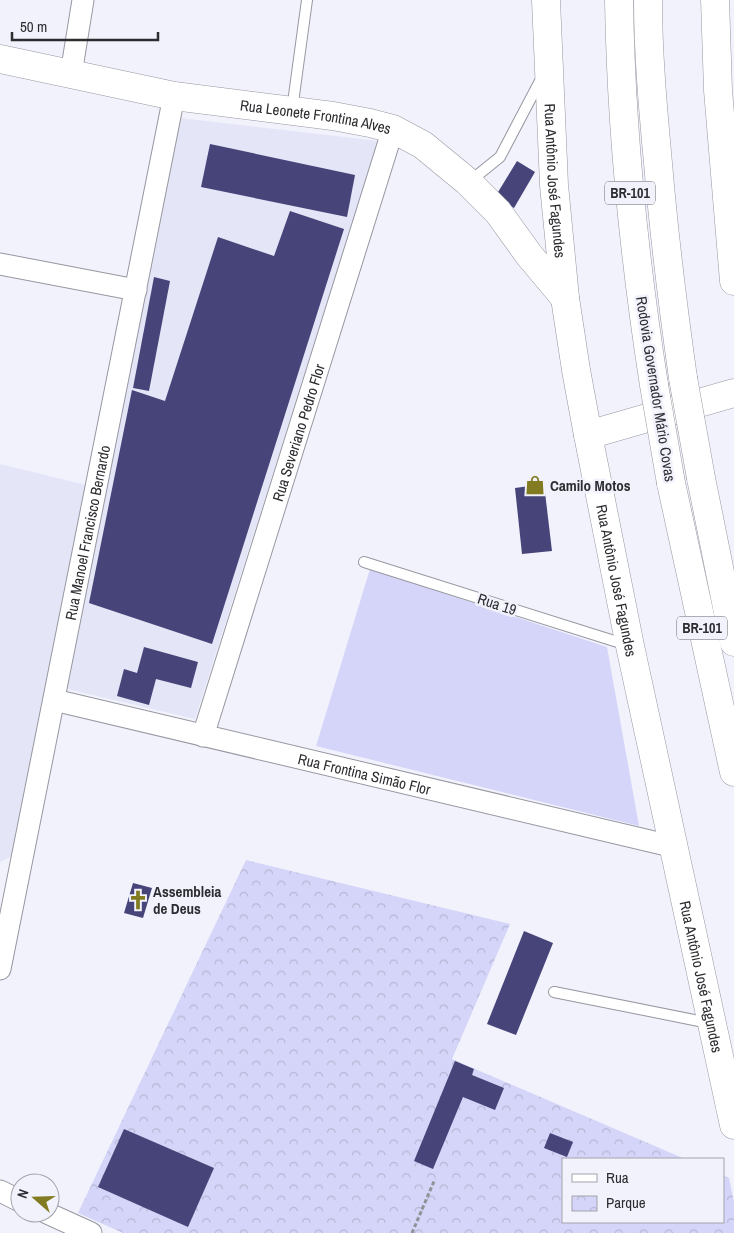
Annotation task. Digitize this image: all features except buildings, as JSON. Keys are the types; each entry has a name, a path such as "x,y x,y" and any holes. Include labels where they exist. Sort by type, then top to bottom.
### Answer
{"main road":[{"name":"Rua Antônio José Fagundes","path":"546,0 554,185 565,298 588,435 630,646 734,1125"},
{"name":"Rodovia Governador Mário Covas","path":"619,0 623,111 642,309 671,483 734,772"},
{"name":"Rodovia Governador Mário Covas","path":"648,0 652,100 673,310 701,478 734,642"},
{"path":"715,0 718,90 728,154 734,281"},
{"name":"Rua Leonete Frontina Alves","path":"0,59 174,96 292,111 370,123 393,129 423,145 468,182 498,212 565,298"},
{"path":"588,435 734,393"}],"street":[{"path":"71,74 84,0"},
{"name":"Rua Manoel Francisco Bernardo","path":"0,969 9,876 54,700 174,96"},
{"name":"Rua Severiano Pedro Flor","path":"203,736 393,129"},
{"path":"0,264 136,290"},
{"name":"Rua Frontina Simão Flor","path":"54,700 675,847"},
{"path":"60,1219 91,1233"}],"lane":[{"path":"292,111 307,0"},
{"path":"468,182 500,157 549,62"},
{"name":"Rua 19","path":"364,562 630,646"},
{"path":"554,992 712,1024"}],"path":[{"path":"412,1233 435,1179"}],"shaded area":[{"path":"180,118 378,141 195,719 67,689"},
{"path":"0,464 86,485 12,856 0,862"}],"green space":[{"path":"370,569 607,647 639,826 316,746"},
{"path":"246,860 510,924 452,1059 683,1158 562,1158 562,1223 724,1223 724,1176 729,1178 734,1202 734,1233 123,1233 78,1213"}],"place":[{"name":"Camilo Motos","path":"535,485"},
{"name":"Assembleia de Deus","path":"138,900"}]}
